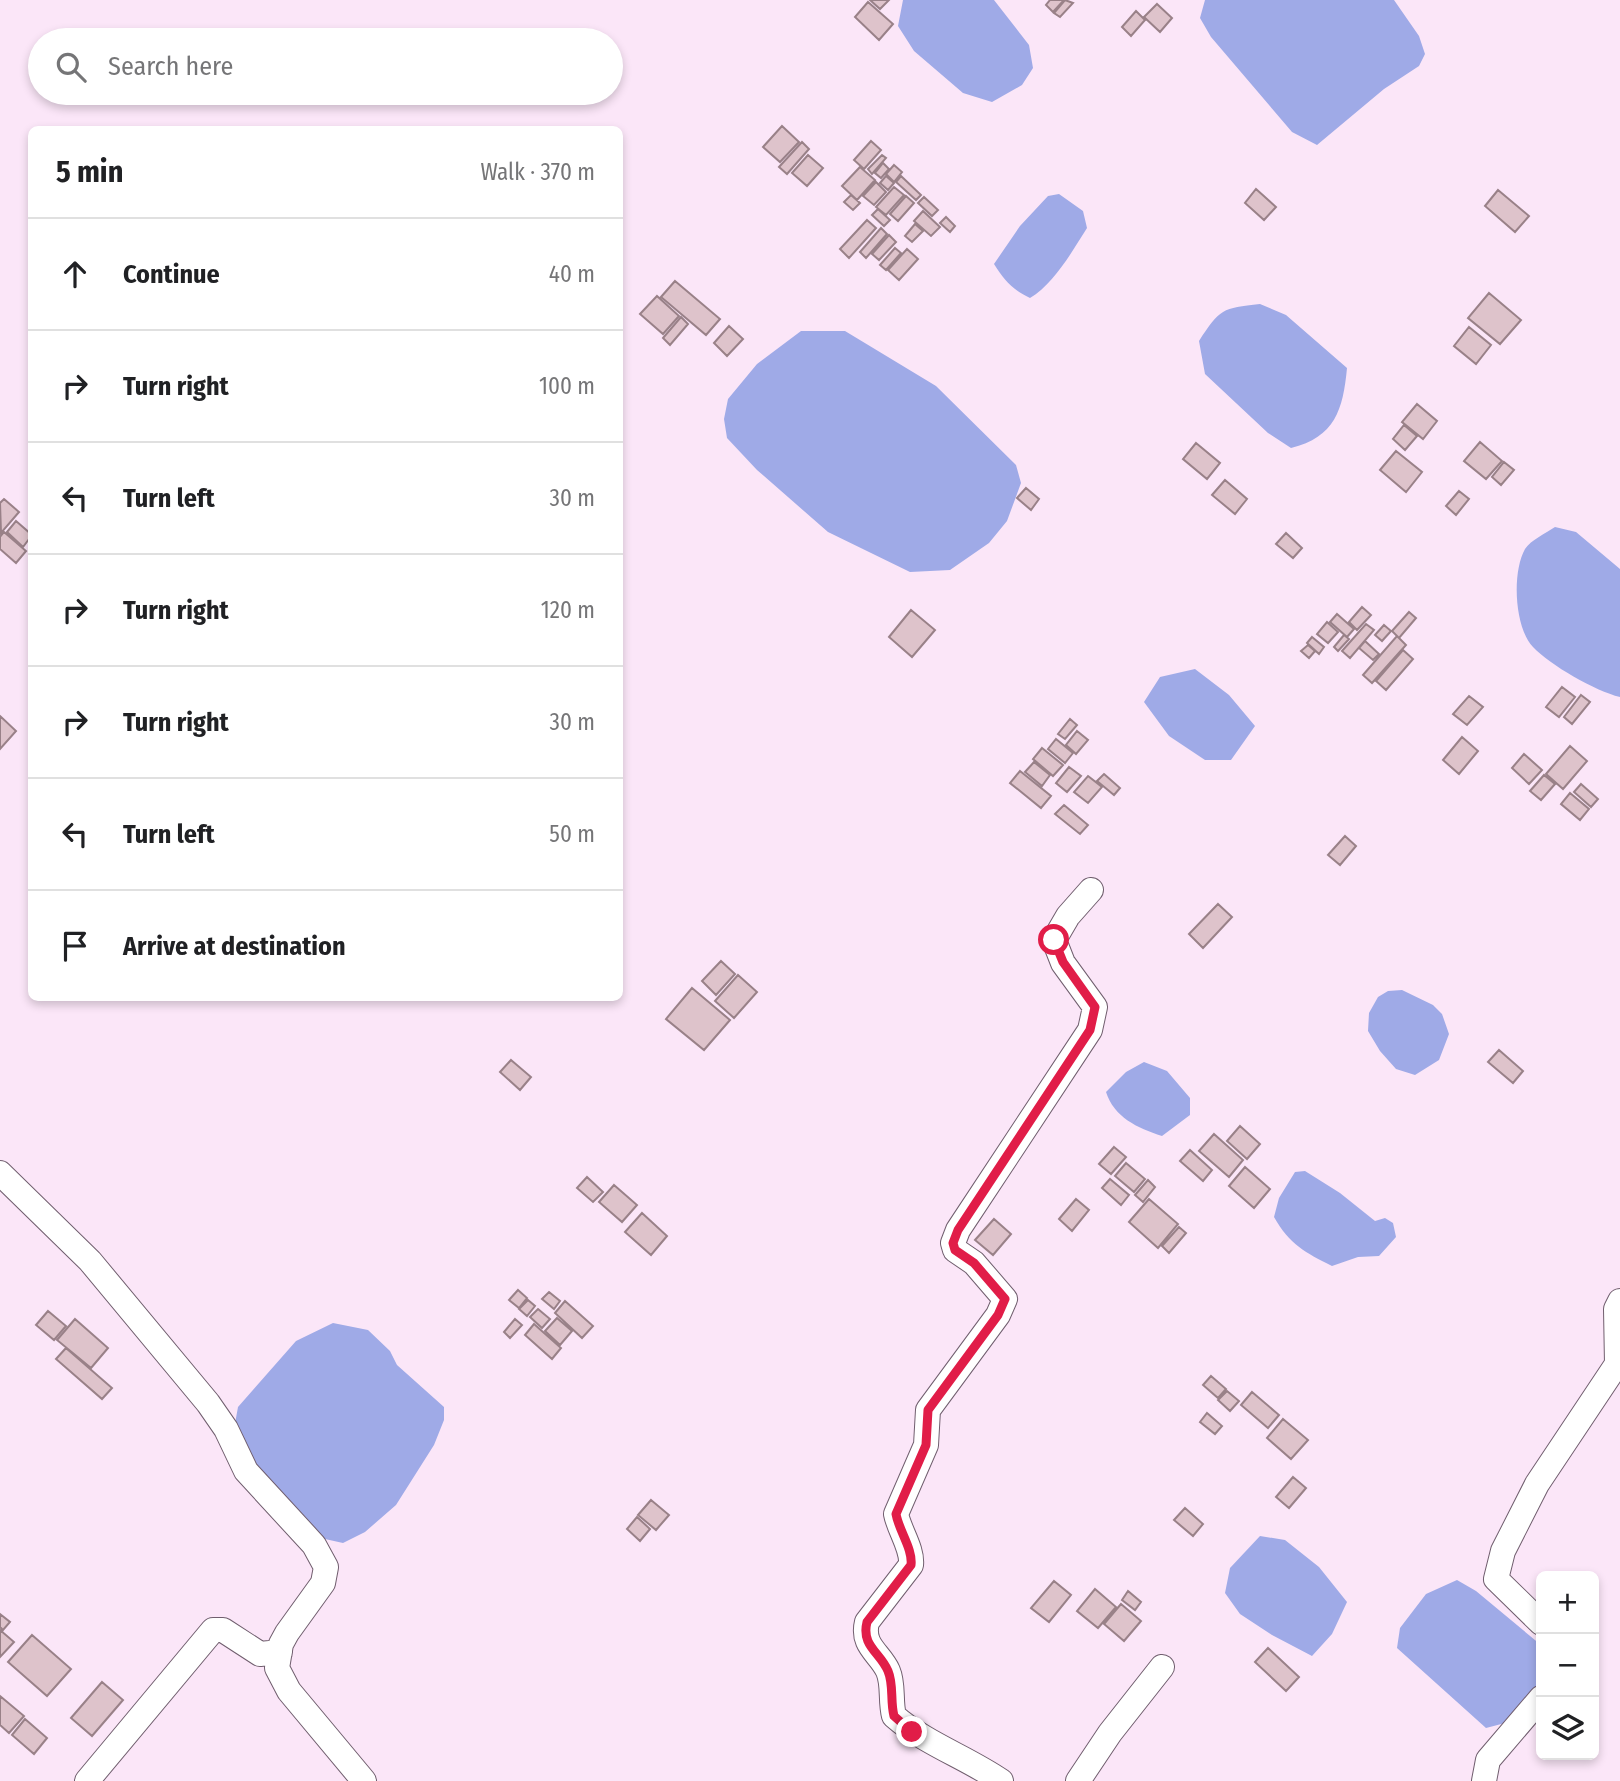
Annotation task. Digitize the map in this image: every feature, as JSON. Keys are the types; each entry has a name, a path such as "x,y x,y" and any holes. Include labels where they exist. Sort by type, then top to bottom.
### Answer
{"street":[{"path":"1002,1781 971,1761 912,1732 894,1716 891,1679 887,1668 868,1644 865,1631 867,1622 911,1565 912,1558 896,1514 926,1445 928,1410 998,1315 1005,1299 974,1263 955,1250 953,1243 1090,1030 1095,1007 1063,962 1054,940 1068,916 1091,890"},
{"path":"0,1173 90,1261 208,1403 226,1429 246,1471 314,1545 326,1567 323,1583 287,1633 277,1668 289,1691 364,1781"},
{"path":"1536,1618 1496,1579 1503,1551 1537,1484 1617,1364 1616,1309 1620,1301"},
{"path":"87,1781 213,1630 223,1630 260,1654 280,1652"},
{"path":"1078,1781 1110,1733 1162,1667"},
{"path":"1484,1781 1488,1760 1536,1704"}],"water":[{"path":"903,0 994,0 1029,45 1033,68 1022,85 992,102 963,93 914,51 898,26"},
{"path":"1205,0 1394,0 1419,36 1425,54 1419,66 1384,89 1317,145 1292,132 1211,37 1200,18"},
{"path":"1059,194 1083,211 1087,228 1055,276 1030,298 1009,284 994,264 1020,226 1048,196"},
{"path":"1260,304 1286,315 1347,368 1343,397 1334,420 1318,437 1291,448 1268,433 1205,374 1199,341 1212,322 1230,309"},
{"path":"801,331 845,331 936,386 1016,465 1021,483 1007,521 989,543 950,570 910,572 828,532 757,470 727,438 724,419 728,399 757,364"},
{"path":"1555,527 1576,532 1620,569 1620,697 1586,683 1550,662 1533,647 1522,626 1517,599 1521,559 1531,543"},
{"path":"1195,669 1229,695 1255,726 1231,760 1205,760 1169,736 1144,702 1160,677"},
{"path":"1402,990 1433,1005 1442,1014 1449,1034 1439,1060 1415,1075 1396,1069 1380,1051 1368,1031 1369,1013 1378,997 1388,991"},
{"path":"1144,1062 1167,1071 1190,1098 1190,1115 1162,1136 1121,1115 1106,1092 1126,1072"},
{"path":"1305,1171 1340,1193 1375,1221 1385,1218 1393,1223 1396,1237 1379,1256 1358,1257 1332,1266 1292,1241 1274,1217 1279,1198 1295,1172"},
{"path":"333,1323 368,1330 390,1351 397,1365 444,1407 444,1420 434,1445 396,1505 365,1532 343,1543 325,1539 249,1457 234,1429 238,1407 296,1341"},
{"path":"1260,1536 1285,1540 1319,1567 1347,1602 1332,1634 1312,1656 1240,1614 1225,1593 1230,1568"},
{"path":"1457,1580 1476,1591 1536,1641 1536,1693 1509,1722 1486,1728 1397,1648 1400,1628 1426,1594"}],"building":[{"path":"870,0 889,0 880,9"},
{"path":"1050,0 1064,0 1053,12 1046,5"},
{"path":"1065,0 1073,3 1060,17 1054,13"},
{"path":"868,2 893,24 879,40 855,17"},
{"path":"1157,4 1172,18 1160,32 1144,17"},
{"path":"1136,11 1145,20 1131,36 1122,27"},
{"path":"782,126 799,142 780,162 763,147"},
{"path":"871,141 881,150 864,169 854,160"},
{"path":"802,142 809,149 787,174 779,167"},
{"path":"808,155 823,168 807,186 792,173"},
{"path":"882,155 886,158 872,174 868,169"},
{"path":"883,163 889,169 881,178 875,173"},
{"path":"894,165 902,172 894,182 886,174"},
{"path":"860,167 875,180 857,200 842,186"},
{"path":"886,176 894,183 888,190 880,183"},
{"path":"901,176 921,195 916,200 896,182"},
{"path":"876,182 886,192 874,205 863,196"},
{"path":"894,187 904,195 886,215 876,207"},
{"path":"1256,189 1276,207 1264,220 1245,203"},
{"path":"1498,190 1529,216 1515,232 1485,206"},
{"path":"851,195 860,203 853,210 844,202"},
{"path":"906,196 914,203 898,221 890,214"},
{"path":"924,197 938,210 932,216 918,203"},
{"path":"878,209 890,220 884,226 872,215"},
{"path":"923,211 940,227 931,236 914,221"},
{"path":"946,217 955,226 950,232 940,223"},
{"path":"867,220 876,228 849,258 840,249"},
{"path":"915,224 923,231 912,242 905,236"},
{"path":"881,228 887,234 866,258 860,252"},
{"path":"889,235 896,242 879,260 872,254"},
{"path":"895,248 901,253 886,270 880,265"},
{"path":"907,249 918,259 899,280 888,270"},
{"path":"675,281 720,319 706,335 661,297"},
{"path":"1489,293 1521,320 1500,344 1468,318"},
{"path":"657,296 679,316 663,334 640,314"},
{"path":"681,317 688,324 670,345 663,338"},
{"path":"729,326 743,339 727,356 714,343"},
{"path":"1469,327 1491,345 1476,364 1454,346"},
{"path":"1417,404 1437,421 1423,439 1402,422"},
{"path":"1404,425 1417,436 1405,450 1393,439"},
{"path":"1480,442 1502,461 1486,479 1464,461"},
{"path":"1196,443 1220,463 1207,479 1183,459"},
{"path":"1396,451 1422,472 1406,492 1380,470"},
{"path":"1504,462 1514,470 1501,485 1492,477"},
{"path":"1225,480 1247,499 1235,514 1212,495"},
{"path":"1026,488 1039,499 1031,510 1017,498"},
{"path":"1459,491 1469,499 1456,515 1446,506"},
{"path":"4,499 19,512 1,533 0,503"},
{"path":"16,521 28,532 28,540 23,547 7,532"},
{"path":"4,532 26,551 16,563 0,549 0,537"},
{"path":"1286,533 1302,548 1293,558 1276,544"},
{"path":"1362,607 1371,615 1357,630 1349,622"},
{"path":"911,610 935,630 912,657 889,637"},
{"path":"1409,612 1416,618 1399,638 1392,631"},
{"path":"1337,614 1354,629 1347,637 1330,622"},
{"path":"1327,622 1338,632 1328,643 1317,634"},
{"path":"1366,624 1374,630 1350,658 1342,651"},
{"path":"1384,625 1391,631 1382,641 1375,635"},
{"path":"1344,635 1349,639 1338,651 1334,647"},
{"path":"1397,636 1406,645 1372,683 1363,675"},
{"path":"1312,637 1324,647 1319,654 1307,643"},
{"path":"1365,641 1379,654 1373,660 1359,648"},
{"path":"1308,645 1315,651 1309,658 1301,651"},
{"path":"1403,650 1413,659 1386,690 1376,681"},
{"path":"1562,687 1575,697 1559,717 1546,707"},
{"path":"1581,695 1590,702 1572,724 1564,717"},
{"path":"1469,696 1483,707 1467,725 1453,714"},
{"path":"0,716 16,731 0,749"},
{"path":"1070,719 1077,725 1065,739 1058,734"},
{"path":"1077,731 1088,740 1076,754 1066,745"},
{"path":"1462,737 1478,751 1459,774 1443,760"},
{"path":"1056,739 1073,753 1065,763 1048,749"},
{"path":"1570,746 1587,761 1563,789 1546,774"},
{"path":"1042,748 1063,765 1053,776 1033,759"},
{"path":"1524,754 1542,770 1529,784 1512,768"},
{"path":"1034,762 1050,775 1042,786 1025,772"},
{"path":"1069,767 1081,776 1067,792 1056,783"},
{"path":"1020,771 1051,796 1041,808 1010,783"},
{"path":"1104,774 1120,788 1114,795 1097,781"},
{"path":"1544,775 1555,784 1541,800 1530,791"},
{"path":"1088,776 1102,787 1088,803 1074,792"},
{"path":"1581,784 1598,799 1591,807 1574,792"},
{"path":"1570,793 1589,809 1580,820 1561,804"},
{"path":"1064,805 1088,825 1080,834 1055,814"},
{"path":"1345,836 1356,846 1340,865 1328,855"},
{"path":"1218,904 1232,917 1203,948 1189,934"},
{"path":"721,961 735,974 716,995 702,981"},
{"path":"738,975 757,992 734,1018 715,1001"},
{"path":"692,988 730,1020 704,1050 666,1019"},
{"path":"1499,1050 1523,1071 1513,1083 1488,1062"},
{"path":"511,1060 531,1077 520,1090 500,1072"},
{"path":"1240,1126 1260,1144 1247,1159 1227,1141"},
{"path":"1214,1134 1243,1160 1229,1177 1199,1151"},
{"path":"1114,1147 1126,1157 1111,1174 1099,1164"},
{"path":"1190,1150 1212,1170 1203,1181 1180,1161"},
{"path":"1126,1163 1145,1179 1134,1192 1115,1176"},
{"path":"1245,1167 1270,1189 1254,1208 1229,1186"},
{"path":"587,1177 603,1192 593,1202 577,1188"},
{"path":"1110,1179 1129,1195 1121,1205 1102,1188"},
{"path":"1148,1180 1155,1187 1143,1202 1135,1195"},
{"path":"614,1185 637,1205 622,1222 599,1202"},
{"path":"1076,1199 1089,1210 1072,1231 1059,1219"},
{"path":"1149,1199 1178,1224 1158,1248 1129,1222"},
{"path":"642,1213 667,1236 651,1255 625,1232"},
{"path":"994,1219 1011,1234 993,1255 975,1240"},
{"path":"1179,1227 1186,1233 1169,1253 1162,1246"},
{"path":"518,1290 527,1298 519,1308 509,1300"},
{"path":"549,1292 560,1301 554,1309 542,1299"},
{"path":"528,1300 535,1306 527,1316 519,1309"},
{"path":"565,1301 593,1326 582,1338 555,1313"},
{"path":"538,1309 550,1319 542,1328 530,1317"},
{"path":"48,1311 66,1326 54,1340 36,1325"},
{"path":"557,1318 572,1331 560,1345 545,1331"},
{"path":"75,1319 108,1348 91,1368 57,1340"},
{"path":"515,1319 522,1325 510,1338 504,1332"},
{"path":"534,1324 561,1348 552,1359 525,1335"},
{"path":"66,1348 112,1388 102,1399 56,1359"},
{"path":"1211,1376 1226,1389 1218,1398 1203,1385"},
{"path":"1227,1391 1239,1401 1230,1411 1218,1400"},
{"path":"1252,1392 1279,1415 1268,1428 1241,1405"},
{"path":"1207,1413 1222,1426 1215,1434 1200,1422"},
{"path":"1283,1419 1308,1440 1291,1459 1267,1438"},
{"path":"1293,1477 1306,1488 1289,1508 1276,1497"},
{"path":"651,1500 669,1515 656,1530 638,1515"},
{"path":"1185,1508 1203,1524 1193,1536 1174,1520"},
{"path":"637,1517 650,1529 640,1541 627,1529"},
{"path":"1054,1581 1071,1595 1049,1622 1031,1608"},
{"path":"1095,1589 1116,1607 1098,1628 1077,1611"},
{"path":"1128,1591 1141,1602 1135,1610 1122,1600"},
{"path":"1121,1604 1141,1621 1124,1641 1104,1624"},
{"path":"0,1614 10,1622 3,1630 0,1627"},
{"path":"0,1630 14,1642 0,1657"},
{"path":"32,1635 71,1669 47,1696 8,1662"},
{"path":"1268,1648 1299,1677 1286,1691 1255,1662"},
{"path":"102,1682 123,1700 92,1736 71,1718"},
{"path":"0,1696 24,1716 9,1733 0,1725"},
{"path":"25,1719 47,1738 34,1754 12,1735"}],"route":[{"path":"912,1732 894,1716 891,1679 887,1668 868,1644 865,1631 867,1622 911,1565 912,1558 896,1514 926,1445 928,1410 998,1315 1005,1299 974,1263 955,1250 953,1243 958,1230 1090,1030 1095,1007 1063,962 1054,940"}]}
